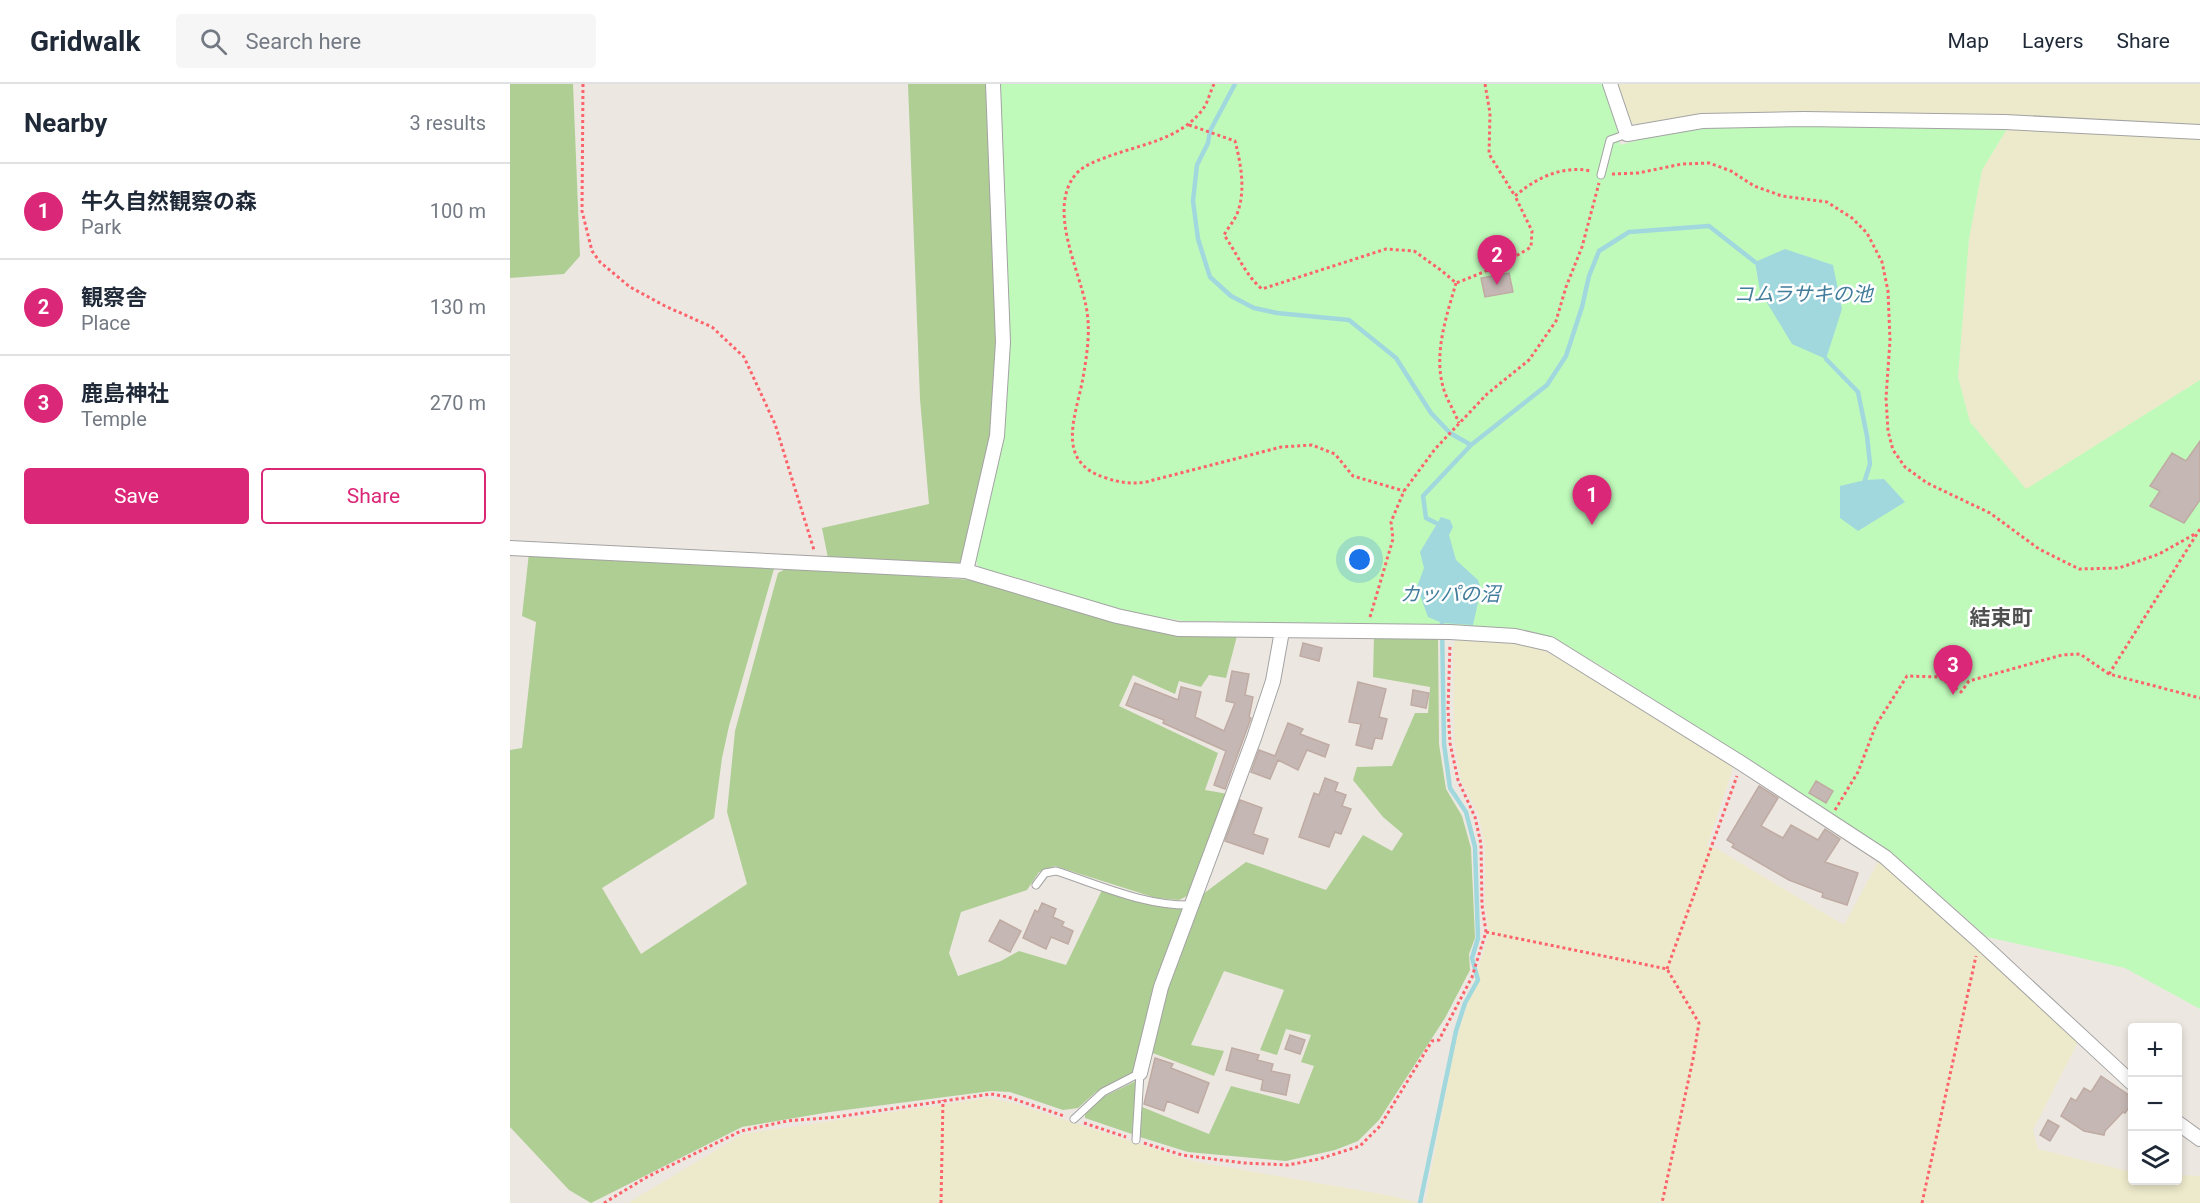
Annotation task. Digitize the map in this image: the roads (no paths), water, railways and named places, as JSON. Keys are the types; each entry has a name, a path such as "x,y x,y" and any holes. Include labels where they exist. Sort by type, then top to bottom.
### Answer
{"street":[{"path":"966,571 997,436 1003,342 993,84"},
{"path":"1610,84 1627,134 1702,121 1804,119 2005,122 2200,132"},
{"path":"510,549 966,571 1117,616 1178,629 1450,632 1515,636 1550,644 1742,763 1885,857 2128,1078"},
{"path":"1140,1073 1161,987 1273,681 1282,631"},
{"path":"2182,1126 2200,1139"}],"lane":[{"path":"1601,175 1610,140 1627,134"},
{"path":"1036,885 1045,873 1056,871 1121,894 1173,905 1192,904"},
{"path":"1074,1119 1102,1092 1140,1073 1136,1140"}],"water":[{"name":"コムラサキの池","path":"1785,249 1833,265 1842,309 1826,359 1792,344 1760,291 1755,262"},
{"path":"1884,479 1905,502 1858,531 1840,518 1840,486 1865,480"},
{"name":"カッパの沼","path":"1441,517 1450,520 1453,527 1449,535 1456,560 1478,580 1481,589 1473,625 1442,623 1428,617 1417,587 1424,568 1420,552"}],"waterway":[{"path":"1235,84 1210,131 1208,143 1197,165 1193,201 1198,239 1210,277 1231,296 1254,308 1277,313 1349,320 1396,358 1431,413 1450,433 1471,445"},
{"path":"1436,523 1426,518 1423,496 1471,445 1547,385 1566,356 1582,307 1589,276 1599,251 1629,232 1709,226 1755,262"},
{"path":"1826,359 1858,392 1870,464 1865,480"},
{"path":"1420,1203 1456,1031 1465,1003 1478,980 1472,958 1478,938 1475,847 1466,812 1450,788 1444,744 1442,623"}],"place":[{"name":"観察舎","path":"1497,285"},
{"name":"牛久自然観察の森","path":"1592,525"},
{"name":"鹿島神社","path":"1953,695"}],"district":[{"name":"結束町","path":"2001,618"}]}
